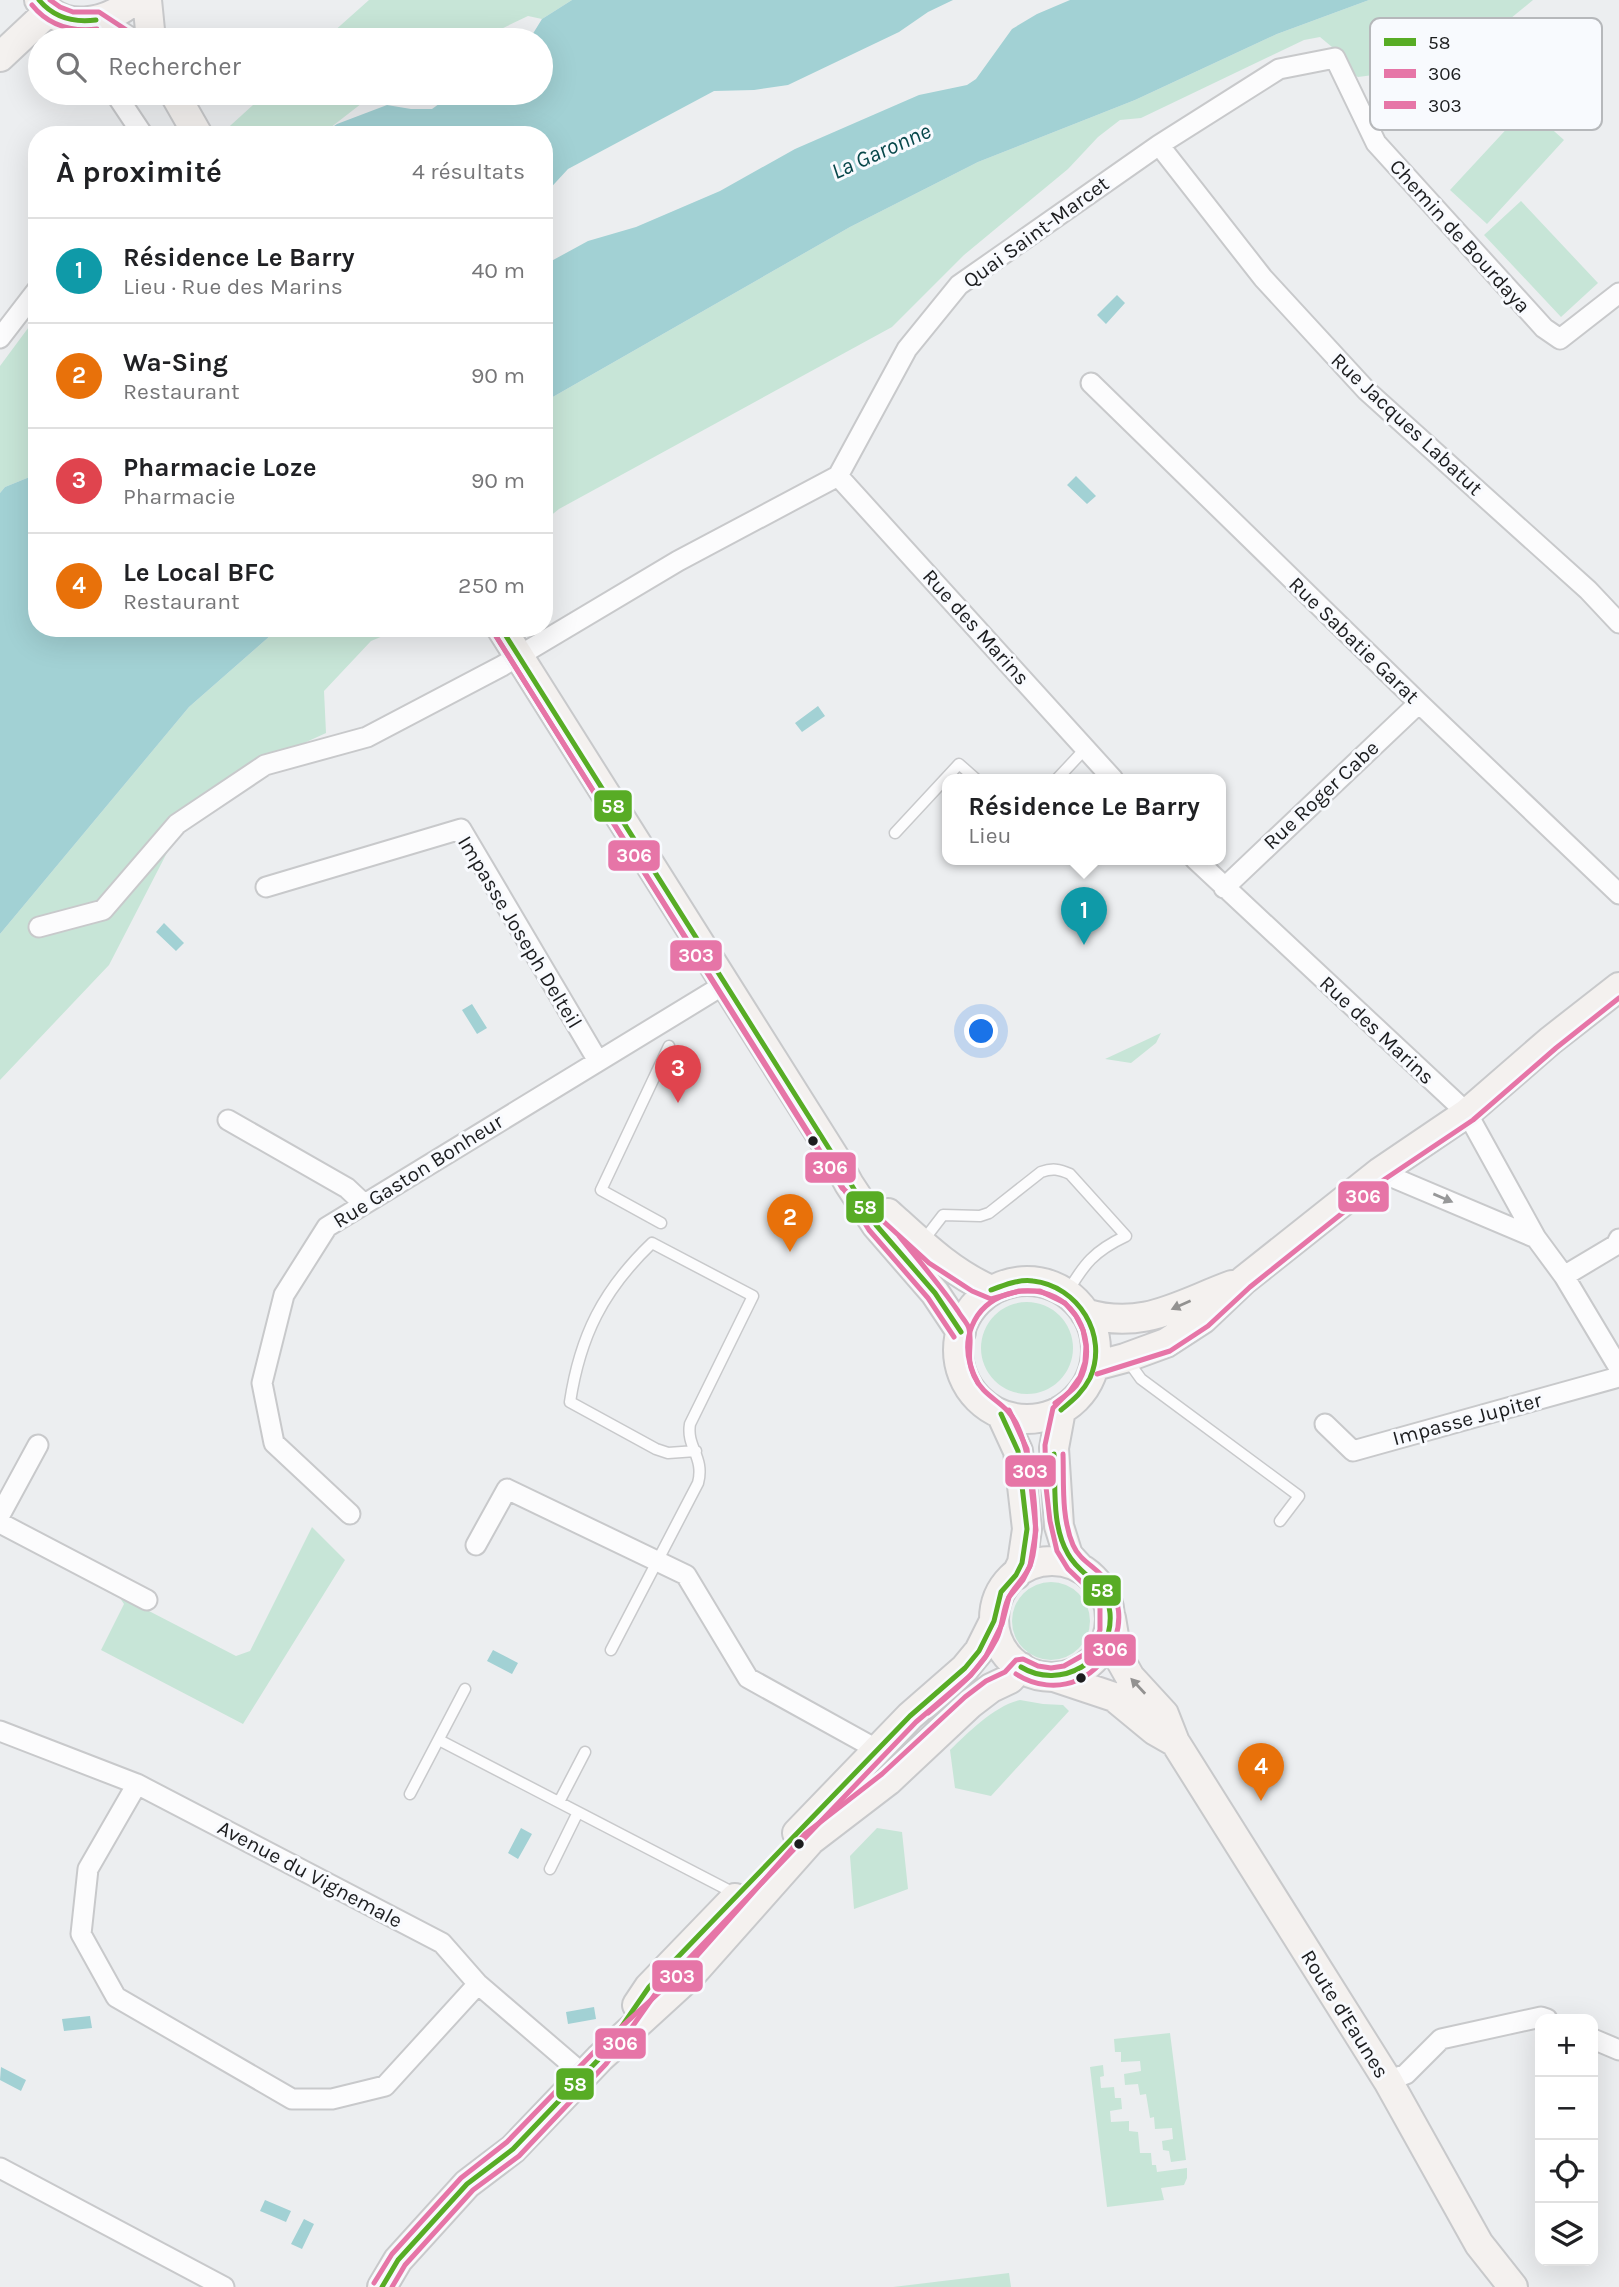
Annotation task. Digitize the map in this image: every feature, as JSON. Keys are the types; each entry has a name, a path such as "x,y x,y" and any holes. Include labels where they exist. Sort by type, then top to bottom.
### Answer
{"main road":[{"path":"82,25 108,18 134,0"},
{"path":"147,0 150,28"},
{"path":"0,57 28,46"},
{"path":"181,105 193,126"},
{"path":"507,637 849,1184 876,1225 935,1293 961,1332"},
{"path":"1095,1366 1166,1343 1203,1319 1244,1280 1380,1172 1467,1113 1550,1041 1619,987"},
{"path":"849,1184 889,1214 954,1270 991,1290"},
{"path":"1076,1303 1094,1333 1097,1349 1095,1366 1080,1395 1061,1410 1036,1418 1014,1418 987,1406 975,1395 966,1381 959,1357 961,1332 976,1304 991,1290 1019,1281 1036,1282 1052,1286 1101,1318 1128,1321 1157,1315 1244,1280"},
{"path":"1002,1414 1018,1451 1027,1530 1022,1563 1016,1575 1001,1592 995,1621 1002,1647 1021,1667 1039,1675 1054,1677 1083,1668 1094,1659 1104,1647 1111,1618 1102,1589 1068,1555 1059,1526 1054,1448 1061,1410"},
{"path":"1016,1575 1035,1564 1051,1561 1080,1568"},
{"name":"Route d'Eaunes","path":"1111,1618 1117,1654 1130,1677 1164,1714 1175,1742 1388,2081 1479,2244 1513,2287"},
{"path":"592,2066 649,1987 910,1716 965,1668 979,1651 995,1621"},
{"path":"384,2287 411,2270 480,2196 513,2149 592,2066 692,1974 811,1840 888,1780 970,1704 991,1688 1010,1679 1021,1667"},
{"name":"Route d'Eaunes","path":"1054,1677 1114,1697 1154,1730 1175,1742"}],"street":[{"name":"Quai Saint-Marcet","path":"838,476 907,349 959,285 1159,145 1279,69 1335,58"},
{"name":"Chemin de Bourdaya","path":"1335,58 1370,129"},
{"path":"123,105 137,126"},
{"name":"Chemin de Bourdaya","path":"1371,130 1377,143 1544,328 1560,339 1619,293"},
{"name":"Rue Jacques Labatut","path":"1159,145 1263,278 1367,391 1588,590 1619,623"},
{"path":"0,338 28,302"},
{"name":"Rue Sabatie Garat","path":"1091,383 1619,894"},
{"path":"553,634 678,561 838,476"},
{"name":"Rue des Marins","path":"838,476 1108,774"},
{"path":"39,927 103,910 177,824 265,765 367,737 502,666 548,637"},
{"name":"Rue Roger Cabe","path":"1224,888 1419,703"},
{"name":"Impasse Joseph Delteil","path":"266,887 461,829 598,1061"},
{"name":"Rue des Marins","path":"1201,865 1467,1113 1536,1238 1564,1276 1619,1368"},
{"name":"Rue Gaston Bonheur","path":"350,1514 274,1443 262,1383 284,1295 327,1227 725,984"},
{"path":"228,1120 347,1188 364,1204"},
{"path":"1380,1172 1536,1238"},
{"path":"1564,1276 1619,1240"},
{"name":"Impasse Jupiter","path":"1325,1424 1353,1451 1619,1377"},
{"path":"0,1515 38,1446"},
{"path":"476,1545 507,1489 686,1575 748,1678 878,1750"},
{"path":"0,1523 147,1600"},
{"name":"Avenue du Vignemale","path":"0,1731 137,1784 442,1943 478,1984 592,2066"},
{"path":"137,1784 88,1869 80,1934 116,1997 292,2099 332,2099 385,2085 478,1984"},
{"path":"1388,2081 1406,2074 1441,2039 1535,2018"},
{"path":"1598,2041 1619,2050"},
{"path":"0,2168 224,2287"}],"lane":[{"path":"1061,774 1085,749"},
{"path":"950,774 959,764 970,774"},
{"path":"895,833 942,782"},
{"path":"661,1223 601,1190 669,1046"},
{"path":"921,1244 943,1215 980,1216 989,1213 1041,1172 1049,1169 1060,1170 1070,1174 1126,1236 1099,1251 1083,1265 1076,1303"},
{"path":"611,1650 698,1483 701,1467 696,1451 689,1438 690,1424 753,1296 652,1243 614,1283 600,1307 580,1353 570,1402 656,1449 668,1452 696,1451"},
{"path":"1125,1358 1141,1379 1299,1496 1280,1521"},
{"path":"410,1794 465,1689"},
{"path":"439,1740 738,1895"},
{"path":"559,1802 585,1752"},
{"path":"550,1869 578,1812"}],"green space":[{"path":"369,0 572,0 542,19 528,16 503,28 338,28"},
{"path":"1369,0 1533,0 1511,18 1370,18 1370,75 1358,77 1347,71 1332,47 1320,37 1304,40 1141,118 1120,120 1098,137 1068,169 964,255 892,327 553,514 553,397 850,227 978,162 1135,100 1277,34"},
{"path":"253,105 360,105 333,126 230,126"},
{"path":"1506,130 1553,130 1564,140 1487,224 1450,190"},
{"path":"1521,201 1598,283 1561,317 1484,235"},
{"path":"28,328 28,478 5,487 0,493 0,366"},
{"path":"269,637 381,637 371,641 324,691 326,733 291,749 189,810 109,965 0,1080 0,934 189,707"},
{"path":"1161,1033 1156,1043 1131,1063 1105,1059"},
{"path":"1027,1302 1044,1306 1059,1316 1069,1331 1073,1348 1069,1365 1059,1380 1044,1390 1027,1394 1010,1390 995,1380 985,1365 981,1348 985,1331 995,1316 1010,1306"},
{"path":"312,1527 345,1560 243,1724 101,1650 124,1604 118,1595 236,1656 250,1651"},
{"path":"1051,1582 1066,1585 1083,1599 1090,1621 1087,1636 1073,1653 1051,1660 1036,1657 1019,1643 1012,1621 1015,1606 1029,1589"},
{"path":"1020,1700 1063,1705 1069,1711 991,1796 955,1788 950,1750 991,1714"},
{"path":"877,1828 902,1832 908,1889 854,1909 850,1856"},
{"path":"1170,2033 1186,2160 1171,2162 1169,2151 1163,2150 1162,2141 1173,2139 1172,2128 1155,2129 1154,2117 1150,2118 1146,2094 1140,2095 1138,2084 1125,2085 1124,2074 1141,2071 1140,2061 1121,2062 1121,2052 1115,2052 1114,2039"},
{"path":"1103,2065 1101,2088 1114,2087 1115,2098 1121,2098 1122,2109 1110,2111 1111,2122 1129,2121 1129,2131 1138,2132 1140,2153 1151,2153 1152,2165 1156,2165 1157,2172 1187,2168 1184,2185 1161,2188 1164,2200 1107,2207 1090,2067"},
{"path":"1009,2273 1011,2287 893,2287"}],"water":[{"path":"572,0 953,0 928,12 899,32 788,85 754,90 714,91 568,169 553,185 553,126 334,126 387,105 432,109 438,105 553,105 553,28 536,28 542,19"},
{"name":"La Garonne","path":"1070,0 1369,0 1277,34 1135,100 978,162 850,227 553,397 553,260 588,241 636,227 720,191 795,149 919,95 967,85 976,79 1012,29 1037,14"},
{"path":"1117,295 1125,303 1106,324 1097,315"},
{"path":"1076,476 1096,496 1087,504 1067,485"},
{"path":"28,478 28,637 269,637 189,707 0,934 0,493 5,487"},
{"path":"818,706 825,716 802,732 795,723"},
{"path":"164,923 184,943 176,951 156,932"},
{"path":"472,1004 487,1028 477,1034 462,1010"},
{"path":"493,1650 518,1663 512,1674 487,1661"},
{"path":"521,1828 532,1834 518,1859 508,1853"},
{"path":"594,2007 596,2019 568,2024 566,2012"},
{"path":"90,2016 92,2028 64,2031 62,2019"},
{"path":"1,2067 26,2080 21,2091 0,2080"},
{"path":"265,2200 291,2211 286,2222 260,2211"},
{"path":"304,2219 314,2224 302,2249 291,2244"}],"transit line":[{"name":"58","path":"39,0 64,18 96,20"},
{"name":"303","path":"50,0 73,12 99,12 123,28"},
{"name":"306","path":"32,5 53,23 69,28"},
{"name":"306","path":"497,637 869,1230 928,1298 954,1337"},
{"name":"303","path":"374,2283 392,2254 461,2178 507,2142 594,2052 686,1968 805,1834 882,1774 965,1697 986,1681 1005,1672 1016,1660 1023,1659 1051,1668 1064,1666 1087,1653 1100,1630 1100,1606 1093,1593 1068,1569 1057,1551 1046,1487 1045,1445 1053,1408 1080,1377 1085,1362 1083,1330 1076,1316 1065,1303 1040,1291 1019,1291 991,1299 972,1291 929,1263 842,1188 497,637"},
{"name":"58","path":"507,637 876,1225 935,1293 961,1332"},
{"name":"306","path":"1097,1374 1170,1351 1208,1326 1250,1287 1385,1179 1473,1120 1619,998"},
{"name":"303","path":"899,1236 967,1324 970,1334 971,1369 979,1384 1008,1411 1018,1427 1034,1495 1035,1533 1031,1563 1008,1599 996,1640 974,1671 928,1713"},
{"name":"58","path":"991,1290 1022,1281 1049,1285 1064,1292 1086,1315 1095,1345 1095,1362 1084,1387 1061,1410"},
{"name":"306","path":"978,1383 968,1348 972,1326 978,1315 986,1306 1007,1294 1031,1291 1043,1293 1066,1304 1075,1314 1081,1325 1087,1350 1086,1363 1076,1386 1055,1403"},
{"name":"306","path":"392,2287 405,2265 473,2190 519,2156 606,2064 656,1993 916,1722 971,1675 986,1656 1002,1624 1009,1597 1030,1566 1036,1530 1027,1449 1009,1410"},
{"name":"58","path":"382,2287 398,2260 467,2184 513,2149 600,2058 649,1987 910,1716 965,1668 979,1651 994,1621 1001,1592 1016,1575 1022,1563 1027,1529 1018,1451 1001,1414"},
{"name":"58","path":"1021,1667 1036,1674 1052,1675 1082,1667 1094,1658 1109,1630 1110,1613 1104,1594 1073,1562 1059,1531 1054,1454"},
{"name":"306","path":"1016,1674 1047,1685 1063,1685 1078,1680 1101,1663 1115,1638 1118,1625 1115,1597 1109,1584 1080,1556 1069,1534 1064,1500 1063,1454"}],"place":[{"name":"Résidence Le Barry","path":"1084,945"},
{"name":"Pharmacie Loze","path":"678,1103"},
{"name":"Wa-Sing","path":"790,1252"},
{"name":"Le Local BFC","path":"1261,1801"}]}
